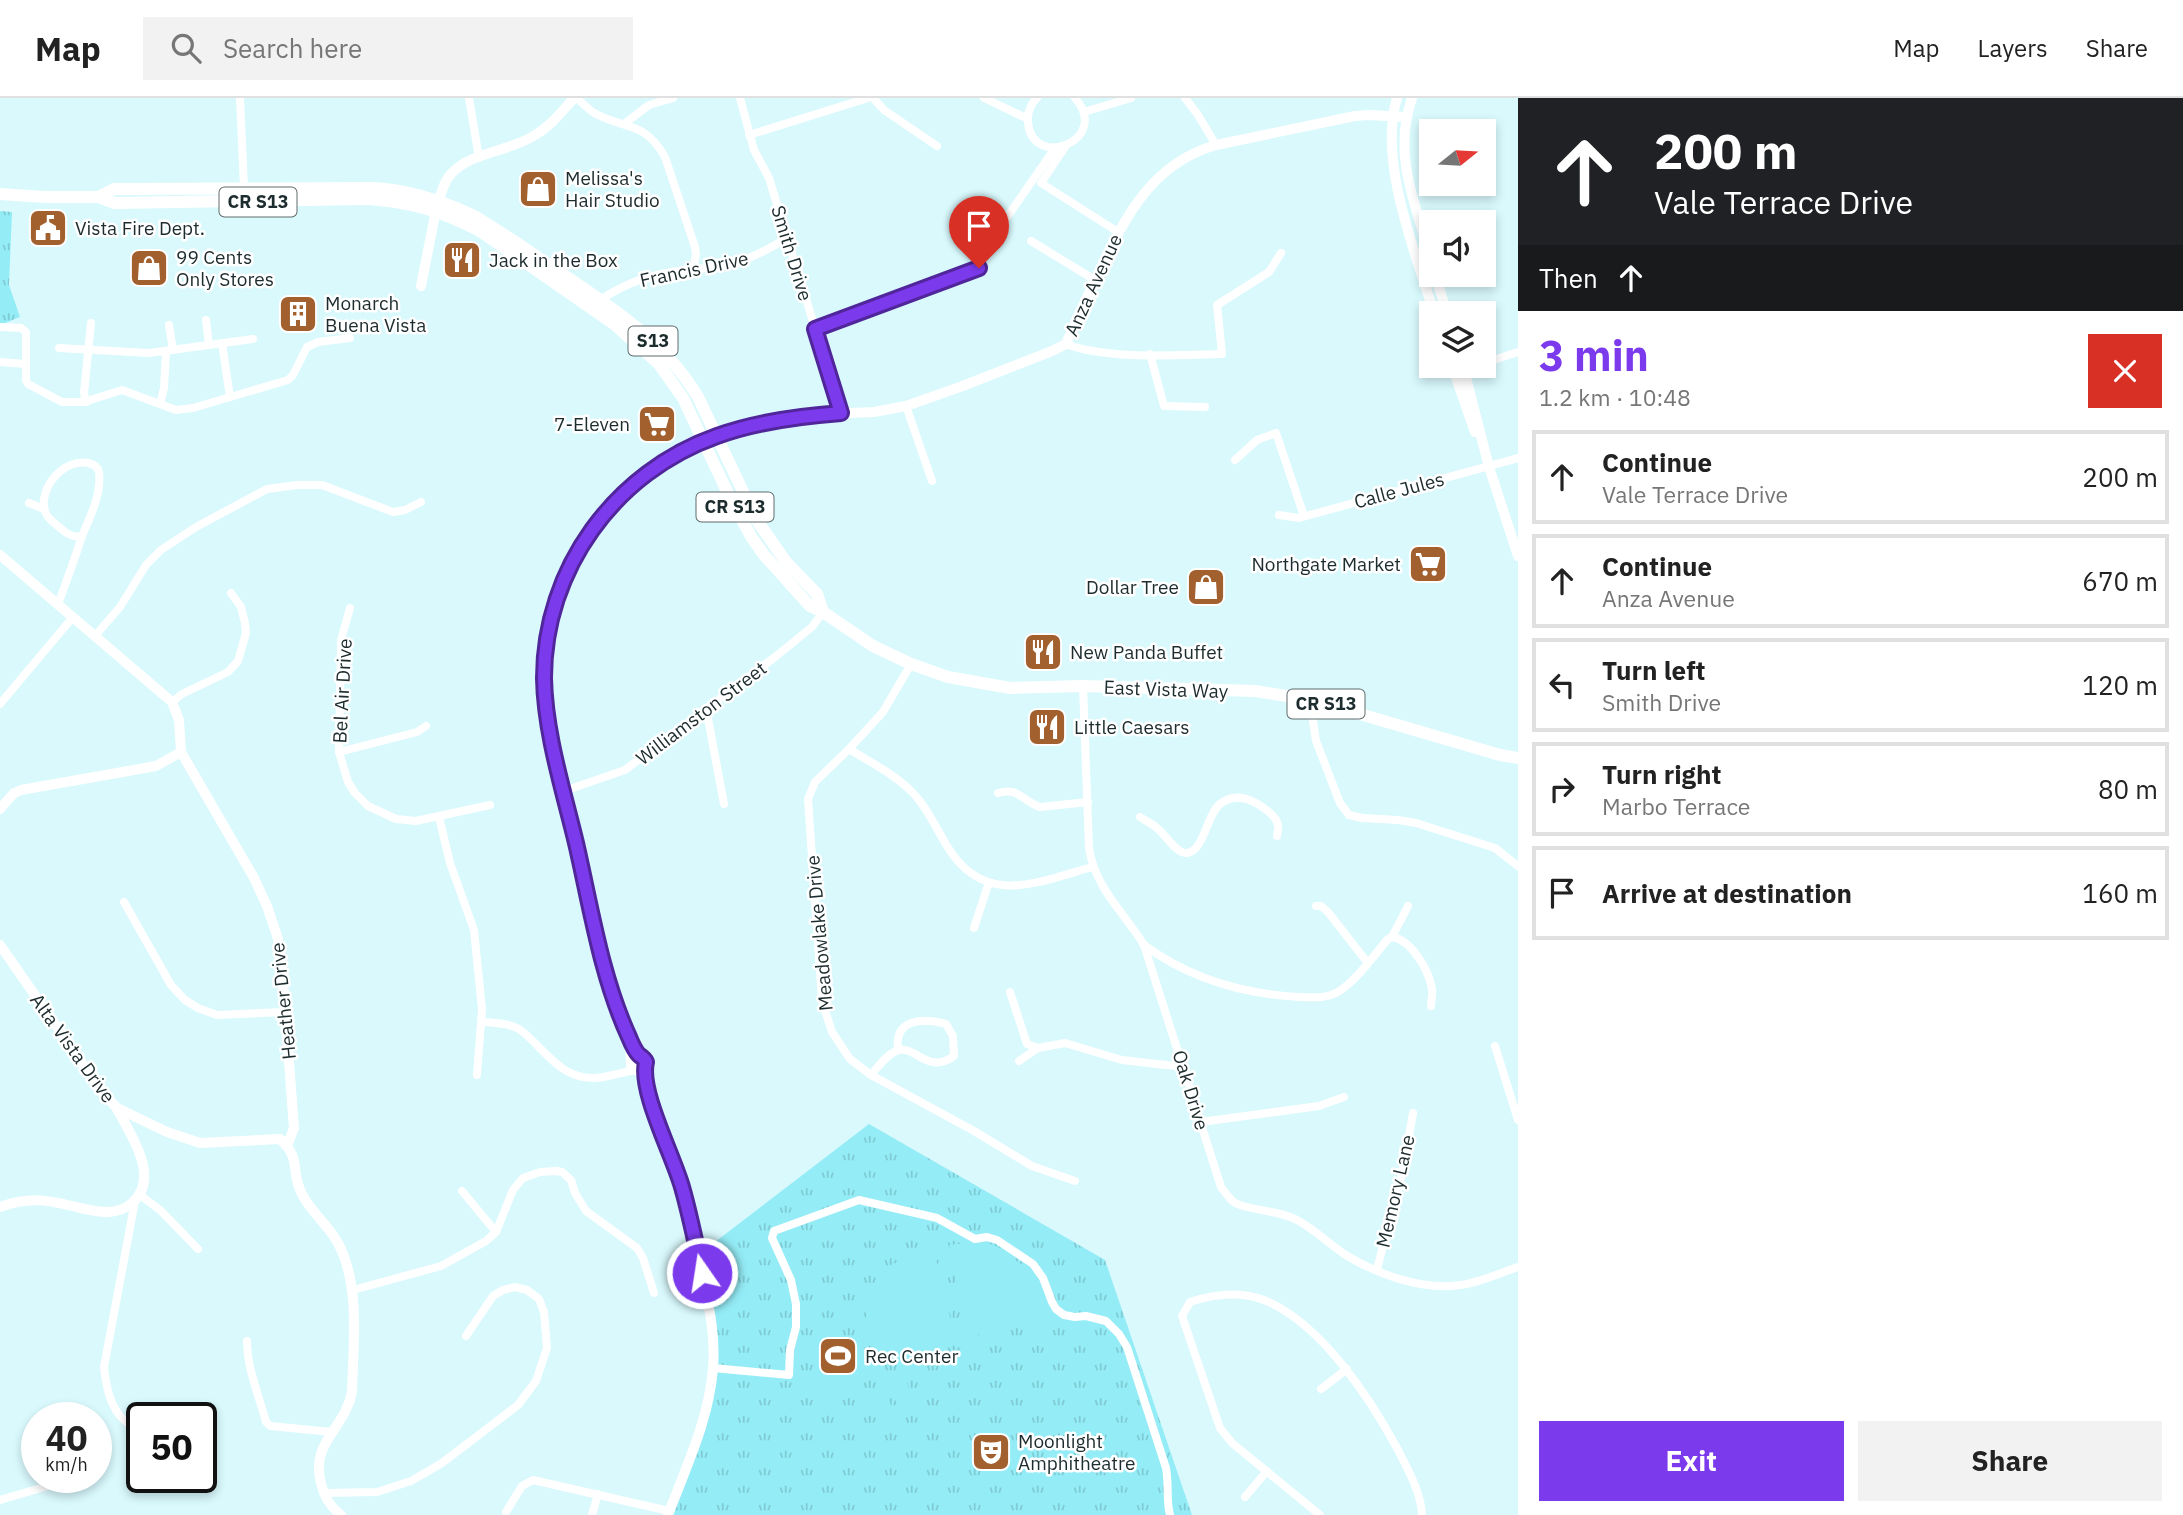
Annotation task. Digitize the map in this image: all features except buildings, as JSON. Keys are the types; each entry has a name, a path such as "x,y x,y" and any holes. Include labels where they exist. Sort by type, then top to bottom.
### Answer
{"main road":[{"path":"437,205 451,173 479,158 535,136 575,98"},
{"path":"1397,98 1391,116 1396,187 1430,301"},
{"path":"1412,98 1405,117 1404,154 1407,180 1419,219"},
{"path":"244,202 248,194 280,194 293,188"},
{"name":"East Vista Way","path":"98,197 114,189 396,190 474,216 627,318 662,349 689,382 756,519 786,562 817,594 823,612"},
{"name":"East Vista Way","path":"0,194 98,197 114,203 368,199 437,205 480,231 614,324 659,364 683,398 752,538 789,585 810,606 873,646 911,664 948,677 1010,688 1083,686 1255,691 1320,702 1518,758"},
{"path":"570,295 572,291 576,291 610,313 627,318"},
{"path":"1455,378 1489,467"},
{"path":"1466,378 1489,467 1518,556"},
{"path":"668,1513 697,1440 707,1406 713,1368 710,1309 674,1161 606,974 549,728 544,674 547,634 562,581 593,527 616,499 639,478 671,457 717,436"}],"street":[{"path":"240,98 244,188"},
{"path":"469,98 479,158"},
{"path":"575,98 594,113 653,139 664,157 695,247 694,265 686,270"},
{"path":"624,124 649,105 673,98"},
{"name":"Smith Drive","path":"740,98 754,150 769,178 841,413"},
{"path":"749,135 868,98"},
{"path":"873,98 884,110 937,146"},
{"path":"984,98 1028,119"},
{"path":"1037,98 1029,110 1028,119 1033,136 1039,142 1060,147"},
{"path":"1005,220 1060,147 1079,137 1085,121 1084,112 1075,98"},
{"path":"1084,112 1131,98"},
{"path":"1185,98 1216,145"},
{"name":"Anza Avenue","path":"717,436 791,418 874,412 906,406 1029,362 1066,344 1118,232 1139,199 1159,177 1188,155 1216,145 1355,116 1405,117"},
{"path":"1060,147 1041,183 1118,232"},
{"path":"421,286 437,205"},
{"name":"Francis Drive","path":"600,300 635,280 719,267 764,253 787,238"},
{"path":"1031,241 1095,280"},
{"path":"1066,344 1079,349 1150,354 1222,354 1217,305 1269,272 1280,253"},
{"path":"815,329 979,268"},
{"path":"206,320 209,345"},
{"path":"86,402 91,323"},
{"path":"160,404 169,350 169,325"},
{"path":"0,327 21,328 26,332 28,384 62,402 86,402 122,390 176,410 193,408 288,380 307,346 350,338"},
{"path":"60,348 149,353 253,339"},
{"path":"222,343 230,397"},
{"path":"1496,359 1518,352"},
{"path":"1150,354 1164,406 1205,407"},
{"path":"0,362 26,364"},
{"path":"906,406 932,481"},
{"path":"1235,460 1257,440 1276,433 1304,516"},
{"name":"Calle Jules","path":"1279,515 1304,516 1518,458"},
{"path":"58,604 98,496 97,467 91,463 80,462 70,464 55,475 49,485 44,509 45,514 65,533 82,536"},
{"path":"95,636 120,607 146,565 161,550 196,527 267,489 322,485 393,512 405,510 421,502"},
{"path":"29,503 44,509"},
{"path":"0,555 172,702 179,720 181,752 156,766 21,789 0,809"},
{"path":"172,702 181,694 228,672 238,661 246,633 245,623 241,607 231,593"},
{"name":"Bel Air Drive","path":"350,608 341,640 339,752 348,782 355,793 368,806 396,819 416,821 490,805"},
{"name":"Williamston Street","path":"564,791 625,770 812,627 823,612"},
{"path":"0,704 73,617"},
{"name":"Meadowlake Drive","path":"911,664 883,712 815,782 808,799 822,1001 831,1032 850,1059 871,1075 1032,1166 1074,1181"},
{"name":"Oak Drive","path":"1083,686 1092,867 1101,885 1144,946 1221,1187 1237,1203 1275,1211 1295,1219 1351,1258 1388,1275 1424,1285 1452,1286 1469,1283 1518,1267"},
{"path":"1320,702 1313,721 1316,741 1340,803 1349,815 1416,822 1495,848 1518,866"},
{"path":"706,708 724,804"},
{"path":"339,752 417,732 426,726"},
{"path":"849,749 891,775 912,792 928,811 949,849 964,867 989,882 1007,887 1025,886 1092,867"},
{"name":"Heather Drive","path":"181,752 254,878 278,939 294,1128 287,1146"},
{"path":"998,793 1009,790 1015,792 1040,807 1088,802"},
{"path":"1140,817 1158,829 1180,851 1186,853 1194,850 1201,840 1213,811 1220,804 1242,797 1250,799 1275,817 1278,824 1277,836"},
{"path":"439,817 450,863 474,930 482,1022 477,1075"},
{"path":"974,928 989,882"},
{"path":"124,902 171,985 185,1000 217,1015 285,1012"},
{"path":"1316,906 1321,906 1328,912 1367,962"},
{"path":"1144,946 1177,967 1240,990 1321,998 1336,993 1349,983 1392,937 1408,906"},
{"path":"1392,937 1402,940 1426,971 1432,991 1430,1006"},
{"name":"Alta Vista Drive","path":"0,944 103,1093 117,1108 167,1132 200,1143 267,1138 280,1139 287,1146"},
{"path":"1010,992 1027,1044 1038,1048"},
{"path":"871,1075 888,1055 898,1050 904,1049 932,1063 949,1060 954,1056 953,1036 946,1024 927,1019 916,1020 899,1033 898,1050"},
{"path":"482,1022 500,1023 522,1031 555,1064 571,1073 593,1078 637,1065"},
{"path":"1019,1061 1038,1048 1065,1043 1122,1060 1184,1067"},
{"path":"1495,1046 1518,1120"},
{"path":"1200,1122 1319,1107 1344,1097"},
{"path":"117,1108 142,1161 145,1182 137,1198 104,1367 106,1386 117,1411 126,1422"},
{"name":"Memory Lane","path":"1377,1269 1403,1170 1413,1113"},
{"path":"287,1146 294,1157 296,1175 306,1202 341,1248 353,1290 350,1404 319,1454 317,1469 327,1502 341,1515"},
{"path":"353,1290 441,1266 486,1241 496,1232 513,1190 523,1178 540,1172 562,1172 571,1180 586,1211 637,1248 654,1293"},
{"path":"462,1191 496,1232"},
{"path":"0,1207 38,1199 108,1212 123,1210 137,1198"},
{"path":"137,1198 159,1210 198,1249"},
{"path":"713,1368 789,1375 790,1350 796,1327 796,1304 791,1280 772,1238 775,1231 859,1200 937,1218 975,1238 997,1240 1032,1264 1043,1278 1052,1302 1065,1315 1106,1321 1119,1334 1127,1347 1167,1468 1170,1515"},
{"path":"323,1493 377,1492 411,1481 442,1463 518,1405 536,1381 547,1348 544,1312 539,1299 527,1290 514,1287 503,1290 494,1296 466,1336"},
{"path":"1320,1515 1232,1443 1220,1428 1182,1316 1190,1302 1206,1297 1244,1294 1283,1309 1299,1322 1347,1369 1368,1397 1412,1477 1422,1515"},
{"path":"247,1342 247,1352 266,1422 270,1426 332,1432"},
{"path":"1321,1389 1347,1369"},
{"path":"1245,1497 1267,1472"},
{"path":"506,1512 522,1486 534,1480 668,1513"},
{"path":"0,1500 24,1493"},
{"path":"592,1515 598,1494"}],"green space":[{"path":"0,211 12,212 9,285 20,317 0,325"},
{"path":"869,1124 1105,1260 1192,1515 669,1515 701,1431 713,1365 698,1255"},
{"path":"976,1242 994,1245 1038,1276 1050,1320 968,1337 949,1245"},
{"path":"933,1247 956,1342 877,1362 865,1319 886,1267"},
{"name":"Rec Center","path":"838,1321 847,1349 861,1345 866,1362 832,1373 837,1388 824,1393 809,1349 819,1346 813,1329"},
{"path":"907,1382 916,1412 901,1417 891,1387"},
{"path":"886,1389 895,1419 880,1424 870,1394"}],"place":[{"name":"Melissa's Hair Studio","path":"538,189"},
{"name":"Vista Fire Dept.","path":"48,228"},
{"name":"Jack in the Box","path":"462,260"},
{"name":"99 Cents Only Stores","path":"149,268"},
{"name":"Monarch Buena Vista","path":"298,314"},
{"name":"7-Eleven","path":"657,424"},
{"name":"Northgate Market","path":"1428,564"},
{"name":"Dollar Tree","path":"1206,587"},
{"name":"New Panda Buffet","path":"1043,652"},
{"name":"Little Caesars","path":"1047,727"},
{"name":"Rec Center","path":"838,1356"},
{"name":"Moonlight Amphitheatre","path":"991,1452"}],"route":[{"path":"702,1273 674,1161 647,1090 644,1069 646,1062 629,1036 606,974 549,728 544,674 547,634 552,612 562,581 593,527 616,499 639,478 671,457 717,436 791,418 841,413 815,329 979,268"}]}
